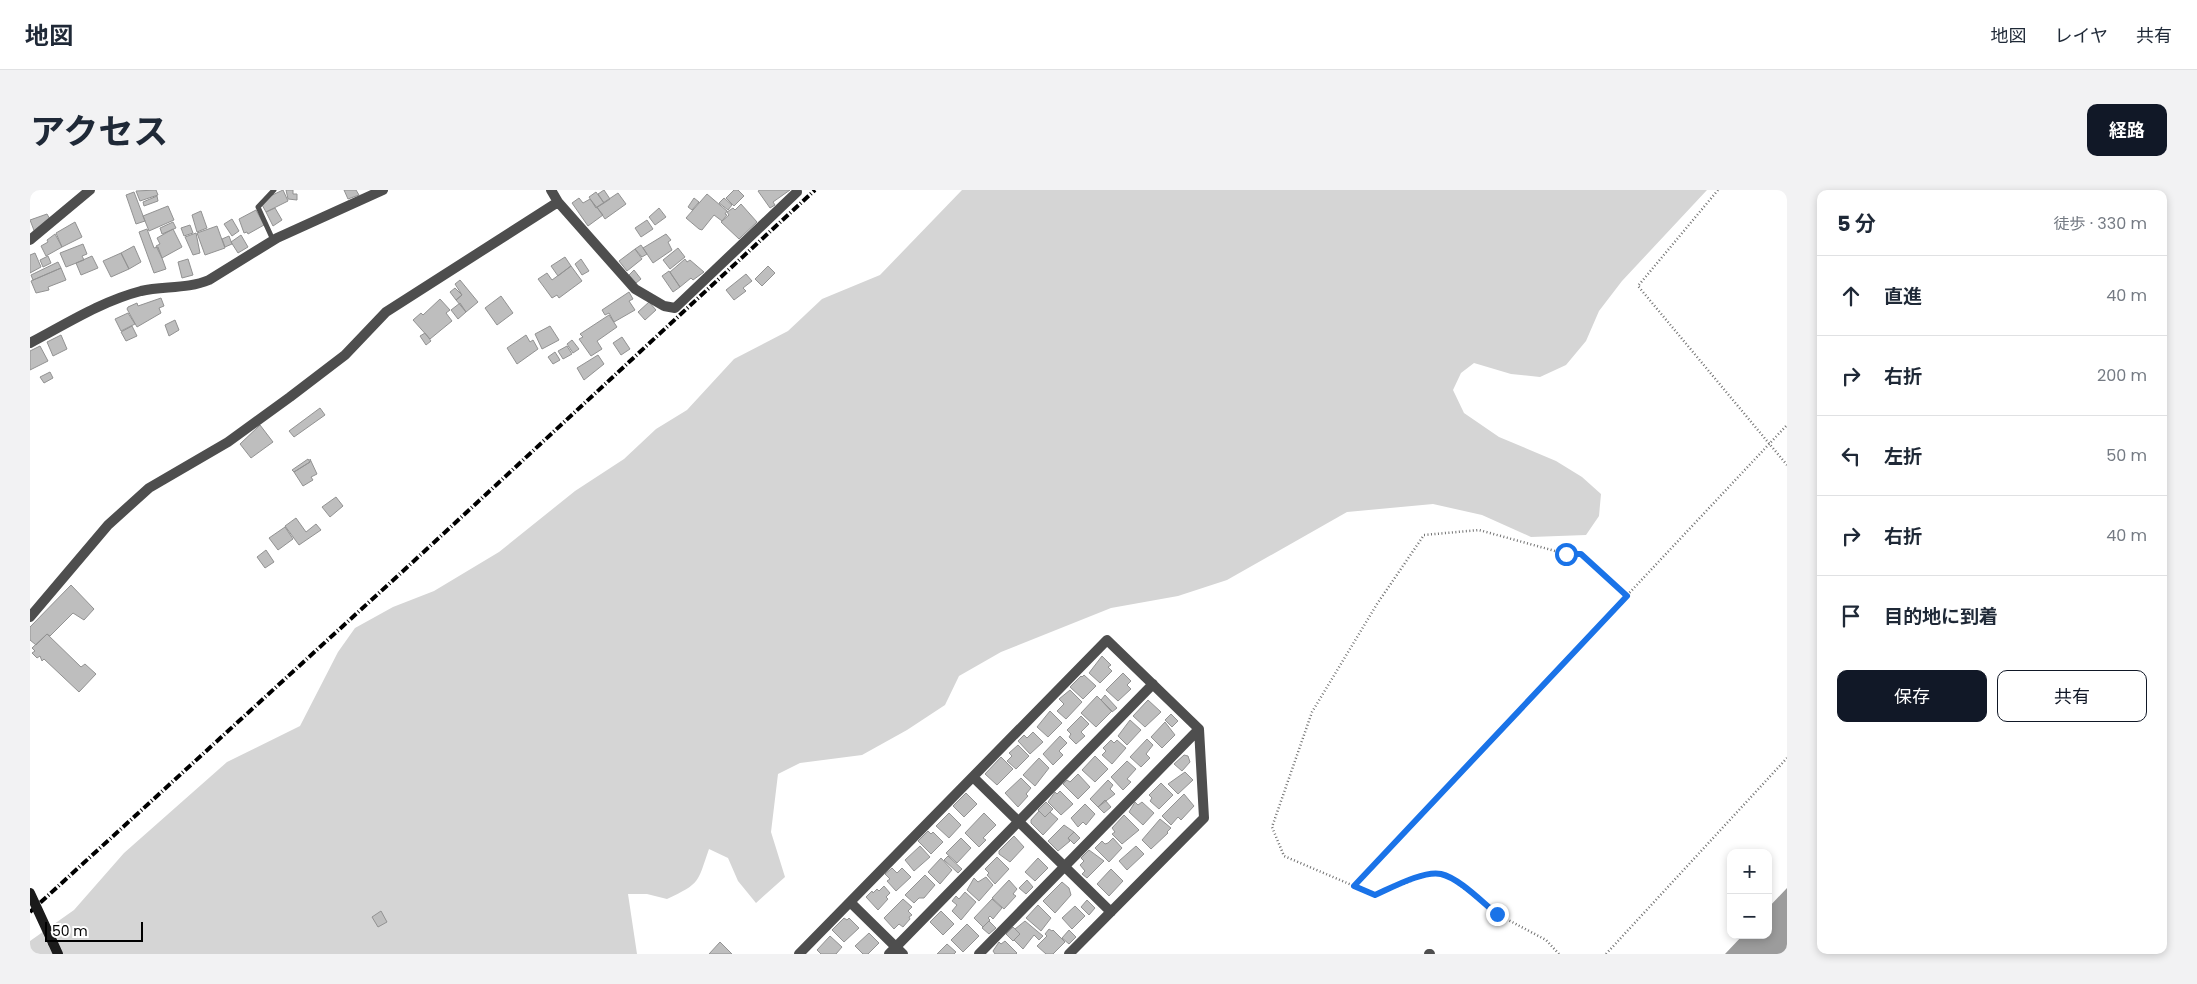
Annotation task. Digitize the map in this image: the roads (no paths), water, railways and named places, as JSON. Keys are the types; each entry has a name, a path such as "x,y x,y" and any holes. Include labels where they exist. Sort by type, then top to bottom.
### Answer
{"street":[{"path":"30,240 90,190"},
{"path":"30,343 114,300 157,288 199,284 274,240 383,190"},
{"path":"551,190 558,202 635,289 664,306 675,308 797,192"},
{"path":"30,618 108,525 149,488 228,442 290,397 345,355 386,312 558,202"},
{"path":"799,954 1107,640 1199,729 1204,818 1069,954"},
{"path":"850,902 896,952 1018,821 1153,684"},
{"path":"979,954 1199,729"},
{"path":"973,777 1111,912"},
{"path":"30,893 58,954"}],"lane":[{"path":"274,190 258,207 274,240"}],"railway":[{"path":"30,912 402,572 815,190"}]}
